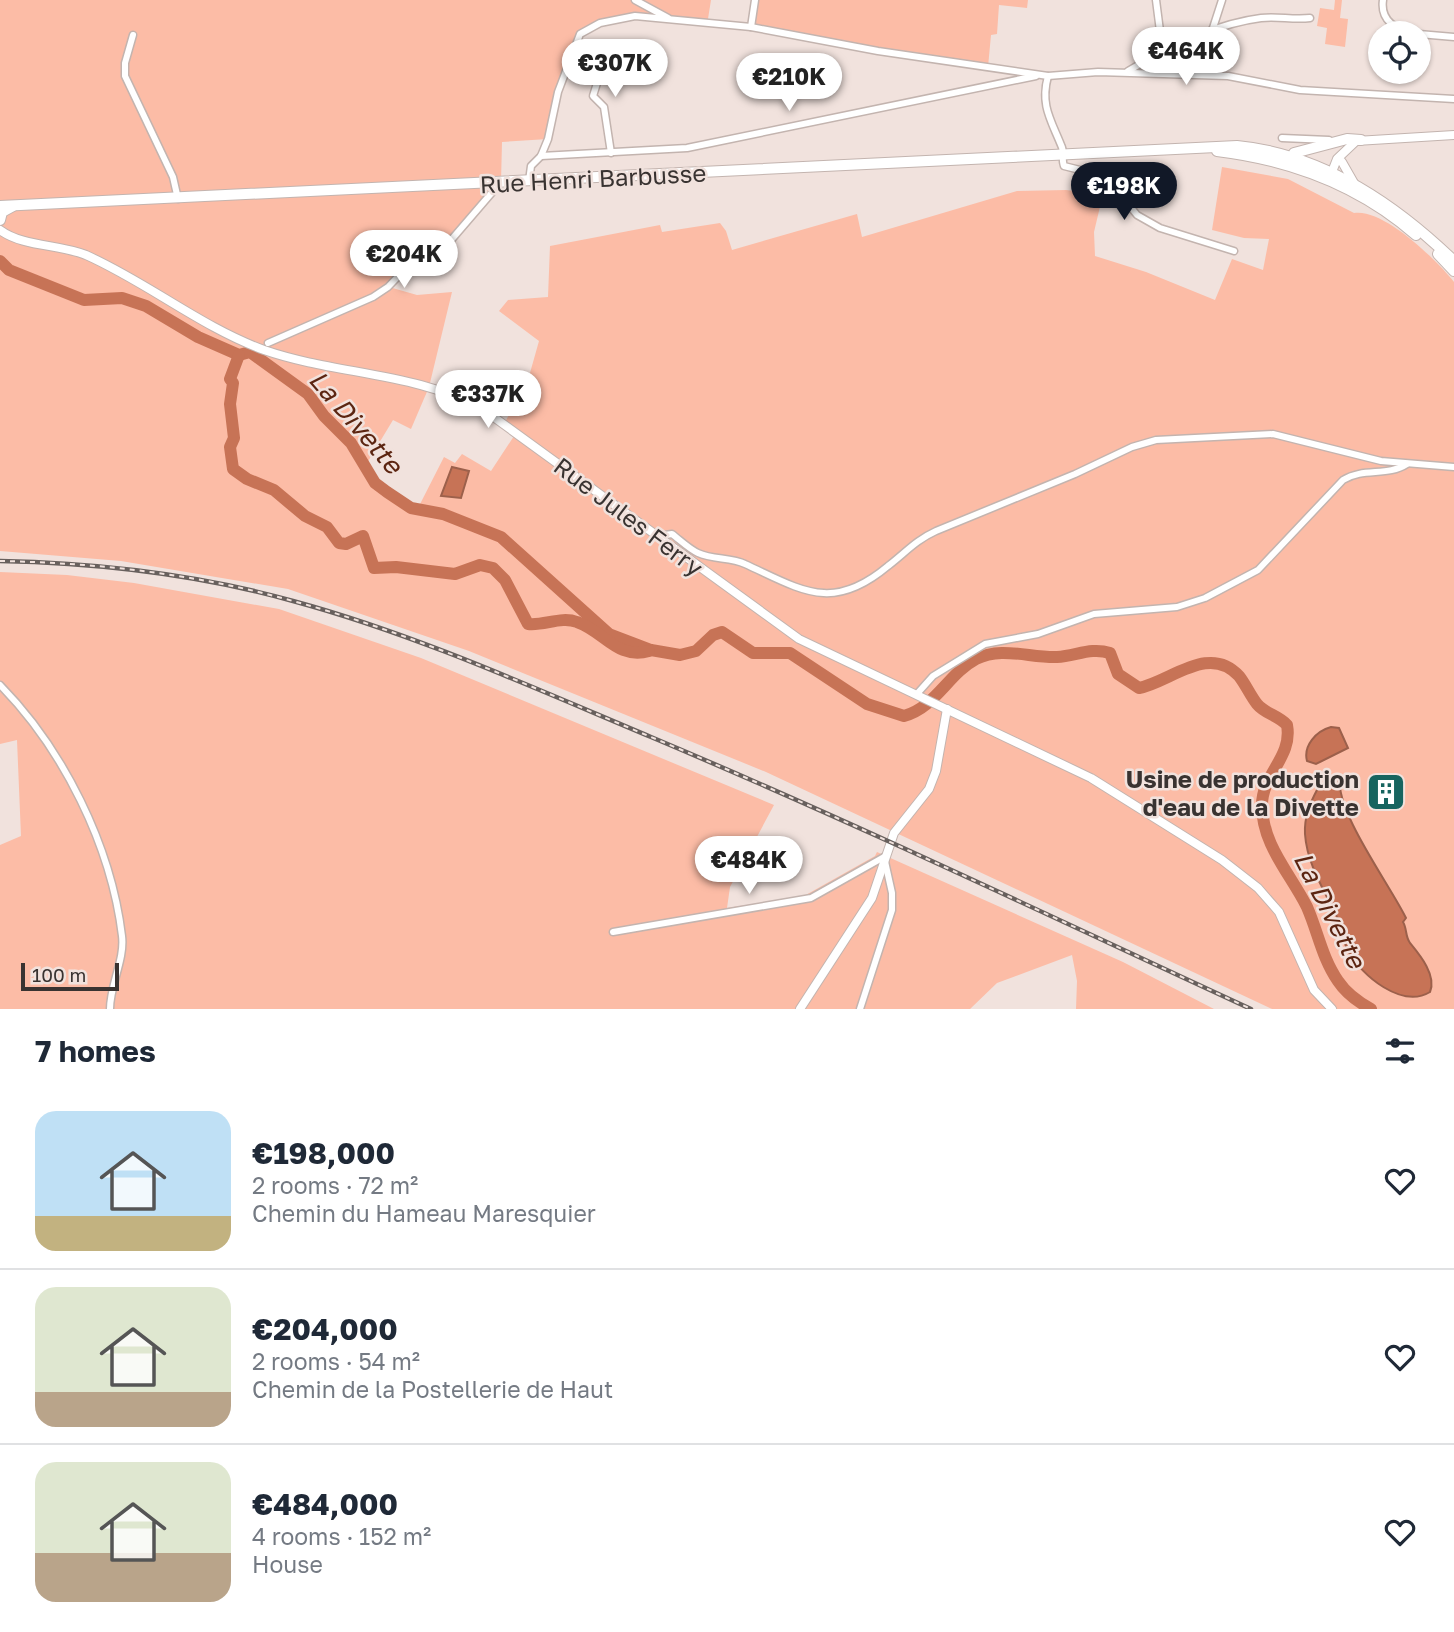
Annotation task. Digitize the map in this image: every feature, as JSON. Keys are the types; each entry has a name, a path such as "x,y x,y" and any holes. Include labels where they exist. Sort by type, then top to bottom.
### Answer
{"main road":[{"path":"1185,148 1237,146 1287,154 1304,152 1347,139 1454,135"},
{"path":"1332,175 1344,151 1352,143 1361,140"},
{"name":"Rue Henri Barbusse","path":"1,213 17,205 1185,148"},
{"path":"1185,148 1258,156 1332,175 1410,229 1454,271"},
{"path":"1332,175 1342,162 1344,151"},
{"path":"1287,154 1356,185 1411,222 1454,261"},
{"path":"1342,162 1356,185"},
{"path":"1,213 15,237"},
{"name":"Rue Jules Ferry","path":"0,230 15,237 57,246 92,258 263,349 429,387 466,400 516,432 799,639 1029,747 1127,798 1249,880 1284,919 1309,980 1332,1009"},
{"path":"800,1009 872,898 894,833 933,782 947,709"}],"street":[{"path":"635,0 670,19"},
{"path":"751,27 755,0"},
{"path":"1156,0 1160,31 1177,44"},
{"path":"1212,31 1222,0"},
{"path":"1383,0 1383,14 1389,21"},
{"path":"529,181 531,166 541,156 558,92 580,34 586,28 612,19 635,16 751,27 878,51 1037,75 1127,72 1228,76 1300,90 1454,99"},
{"path":"1127,72 1177,44 1212,31 1264,18 1310,18"},
{"path":"1431,35 1454,37"},
{"path":"133,36 125,63 125,76 173,177 178,199"},
{"path":"611,153 604,107 593,96 593,89 606,54 624,46"},
{"path":"1153,73 1150,63 1155,55"},
{"path":"541,156 687,148 1037,75"},
{"path":"1048,76 1045,103 1051,127 1064,154 1064,166 1080,170 1103,194 1129,205 1136,215 1160,228 1234,251"},
{"path":"1282,138 1334,143"},
{"path":"268,343 341,308 373,297 388,287 413,261 452,239 500,183"},
{"path":"657,536 672,534 698,553 740,561 787,584 828,595 846,591 886,569 918,540 936,531 1145,442 1273,434 1371,458 1454,467"},
{"path":"920,696 933,676 985,644 1038,634 1094,614 1177,607 1205,598 1258,570 1343,480 1358,472 1388,471 1407,464"},
{"path":"0,685 49,741 85,811 105,864 122,938 110,1008 99,1009"},
{"path":"613,932 811,898 884,857 892,893 892,910 860,1009"}],"shaded area":[{"path":"0,0 711,0 707,25 635,16 586,28 575,42 548,139 502,142 501,182 452,239 421,255 389,287 417,295 452,292 429,387 411,429 393,420 364,468 387,492 417,510 444,457 455,463 462,454 491,471 516,433 504,424 528,380 539,341 499,311 508,300 548,297 550,246 660,225 662,232 720,223 726,231 732,250 857,214 862,237 1017,191 1066,190 1103,194 1094,232 1095,256 1146,272 1215,300 1232,259 1263,270 1269,239 1244,238 1212,230 1222,167 1288,179 1354,213 1379,218 1394,227 1422,249 1454,282 1454,1009 1272,1009 766,772 469,651 288,589 121,561 0,551"},
{"path":"755,0 1028,0 1027,8 999,5 997,34 991,35 988,67 878,51 753,25"},
{"path":"1335,0 1342,0 1340,18 1348,19 1345,47 1325,44 1327,28 1317,26 1320,8 1334,10"},
{"path":"452,467 469,471 461,498 441,496"},
{"path":"0,572 67,575 134,583 279,609 421,658 774,805 730,887 727,908 804,896 875,856 877,852 1123,962 1214,1009 1076,1009 1077,981 1072,955 997,983 970,1009 0,1009 0,845 21,836 17,740 0,744"},
{"path":"1331,727 1339,728 1348,748 1316,764 1307,761 1307,750 1312,740"},
{"path":"1340,778 1341,792 1354,828 1406,918 1403,922 1408,940 1429,972 1432,985 1430,992 1419,996 1395,993 1363,970 1346,947 1338,919 1313,866 1305,834 1308,810 1318,788"}],"waterway":[{"name":"La Divette","path":"0,261 9,270 84,300 122,298 146,306 198,337 239,355 250,352 308,394 324,416 351,443 375,483 387,492 411,508 443,514 501,537 609,634 651,650 680,655 696,651 713,635 722,632 753,653 790,653 867,704 904,716 925,705 966,665 995,653 1057,657 1103,651 1110,653 1118,674 1139,688 1189,667 1215,663 1227,667 1239,676 1260,707 1287,725 1286,747 1263,794 1263,819 1267,833 1278,858 1307,907 1333,972 1349,993 1371,1009"},
{"name":"La Divette","path":"239,355 230,379 233,383 230,404 234,438 230,447 233,469 247,479 274,490 305,516 327,527 339,543 346,544 363,536 374,568 396,567 455,574 480,565 493,568 505,580 528,624 571,620 587,626 628,652 649,651"}],"railway":[{"path":"0,561 111,567 184,577 293,601 384,629 518,681 727,769 1251,1009"}],"place":[{"name":"Usine de production d'eau de la Divette","path":"1386,792"}]}
